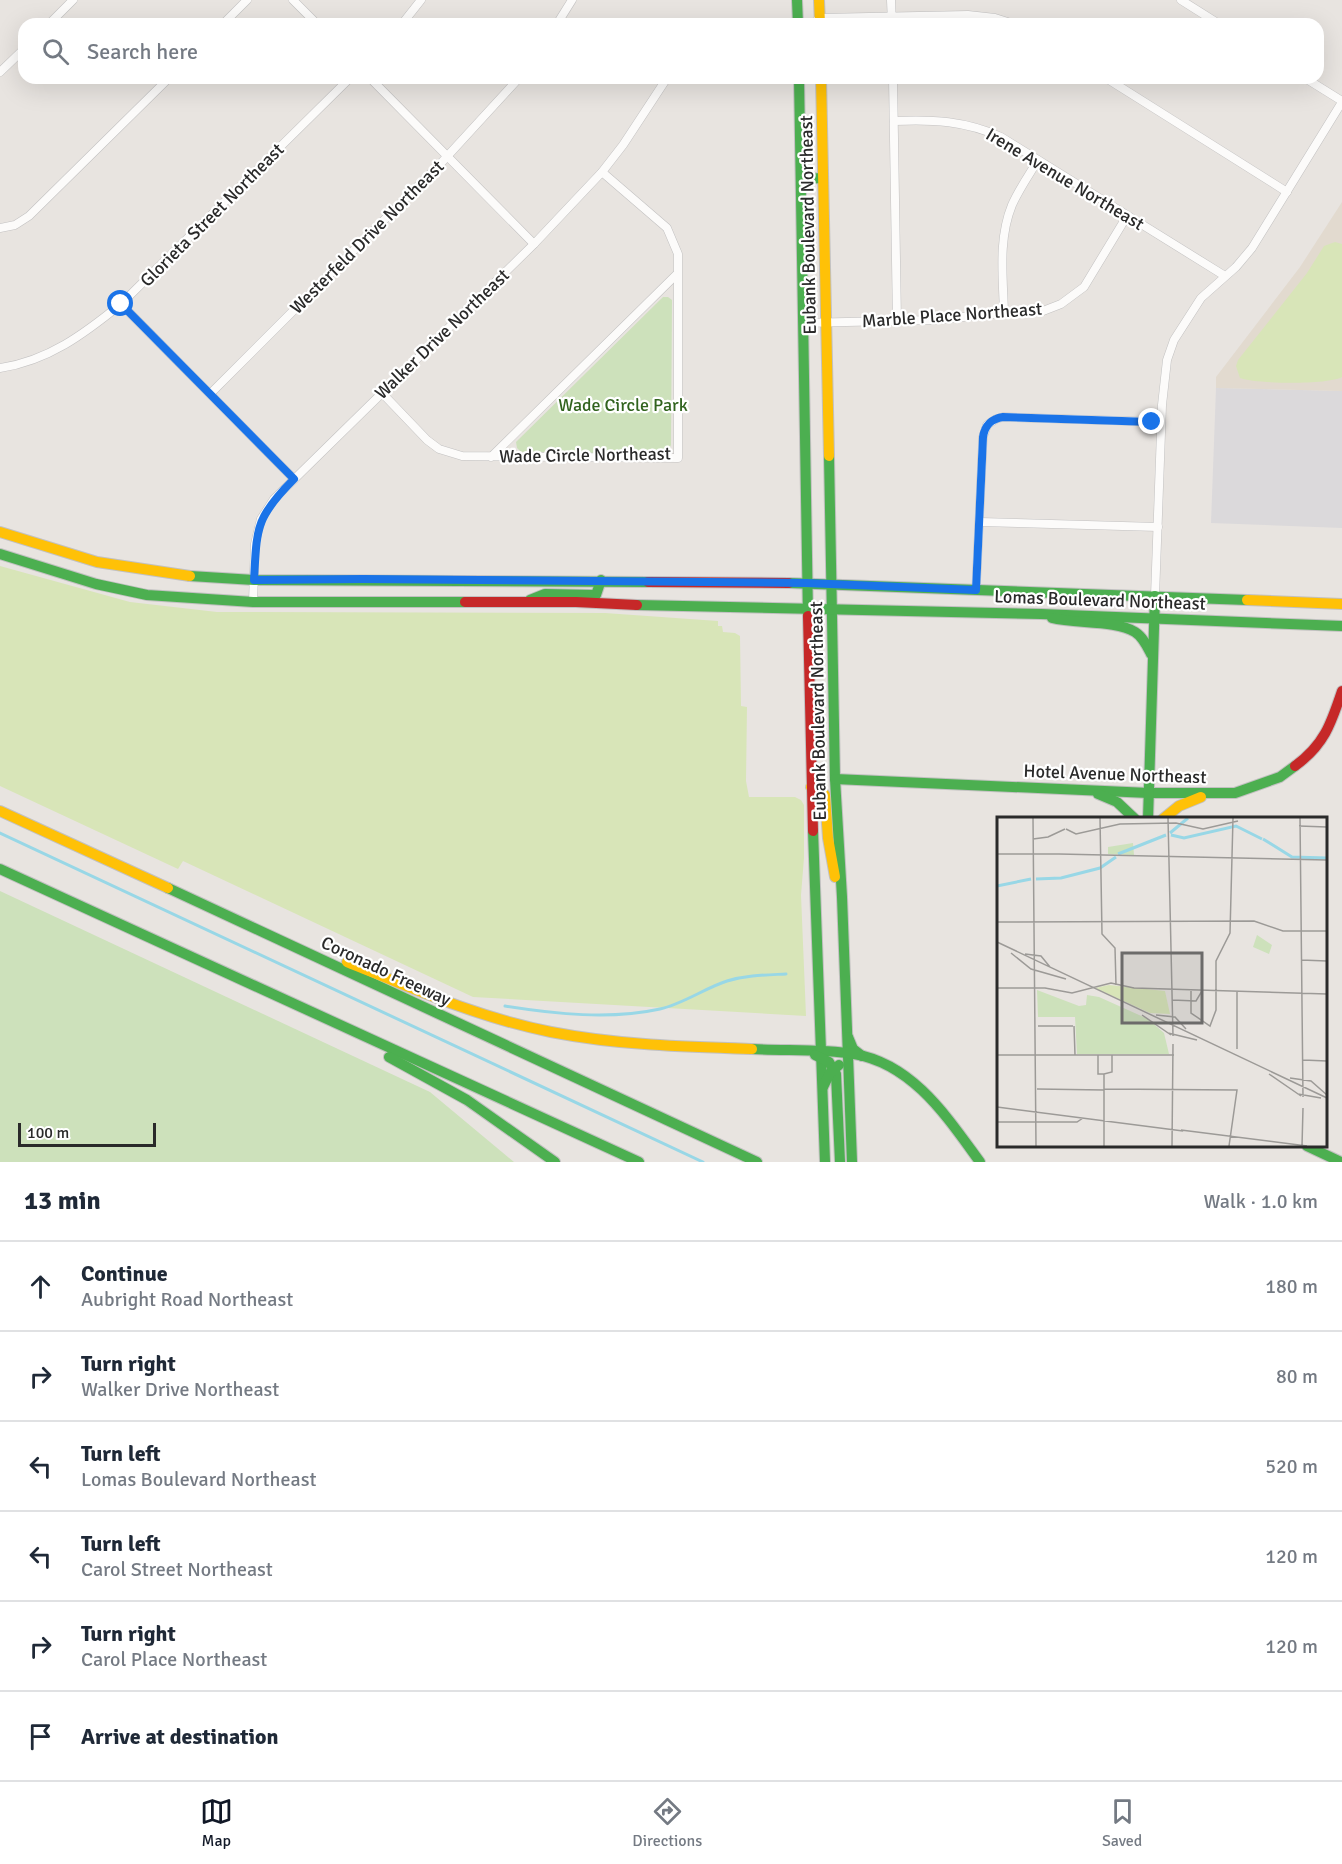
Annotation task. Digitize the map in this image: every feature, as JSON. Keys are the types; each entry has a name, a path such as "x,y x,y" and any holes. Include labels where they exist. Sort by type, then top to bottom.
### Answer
{"main road":[{"path":"797,0 798,18"},
{"path":"817,18 819,0"},
{"name":"Eubank Boulevard Northeast","path":"799,84 806,583 825,1162"},
{"name":"Eubank Boulevard Northeast","path":"821,84 835,779 852,1159"},
{"path":"801,179 823,178"},
{"name":"Lomas Boulevard Northeast","path":"0,532 97,562 201,578 806,583 1342,604"},
{"name":"Lomas Boulevard Northeast","path":"0,554 96,584 147,595 253,602 524,602 681,607 832,608 1342,626"},
{"path":"524,602 545,594 596,594 601,580"},
{"path":"1148,817 1155,596"},
{"path":"1041,614 1072,623 1118,625 1134,629 1147,643 1154,668"},
{"name":"Hotel Avenue Northeast","path":"835,779 1149,793 1227,794 1245,791 1280,777 1303,762 1316,749 1331,725 1342,691"},
{"path":"811,787 821,790 825,795 832,865 842,897"},
{"path":"1089,790 1117,802 1133,817"},
{"path":"1165,817 1179,806 1208,794"},
{"name":"Coronado Freeway","path":"0,811 757,1162"},
{"path":"0,869 639,1162"},
{"path":"250,925 471,1011 537,1029 580,1037 644,1043 806,1052 848,1058 898,1072"},
{"path":"216,970 417,1071 467,1100 555,1162"},
{"path":"848,1037 854,1049 862,1056 889,1065 913,1081 938,1104 980,1162"},
{"path":"822,1055 834,1069 837,1083 840,1162"},
{"path":"823,1087 834,1069 848,1058 862,1056"},
{"path":"1309,1147 1341,1162"}],"street":[{"path":"55,18 74,0"},
{"path":"229,18 247,0"},
{"path":"293,0 311,18"},
{"path":"407,18 421,0"},
{"path":"561,18 572,0"},
{"path":"891,0 892,18"},
{"path":"1181,0 1210,18"},
{"path":"922,18 968,15 994,18"},
{"path":"0,72 18,55"},
{"path":"0,228 15,225 29,216 163,84"},
{"name":"Glorieta Street Northeast","path":"0,368 17,365 54,352 83,334 121,304 344,84"},
{"path":"376,84 534,244"},
{"name":"Westerfeld Drive Northeast","path":"210,394 448,156 514,84"},
{"name":"Walker Drive Northeast","path":"253,602 255,544 261,519 274,500 534,244 602,172 623,146 663,84"},
{"path":"893,84 897,321"},
{"path":"1116,84 1287,192"},
{"path":"1155,596 1161,422 1167,360 1174,340 1201,298 1236,267 1251,248 1342,102 1314,84"},
{"name":"Irene Avenue Northeast","path":"894,121 930,120 967,124 1001,137 1225,276"},
{"path":"1004,313 1005,232 1011,207 1038,160"},
{"name":"Wade Circle Northeast","path":"382,393 427,440 439,449 462,456 678,458 678,254 667,228 602,172"},
{"name":"Marble Place Northeast","path":"803,323 933,320 1043,311 1061,304 1084,287 1127,216"},
{"path":"491,457 677,274"},
{"path":"121,304 294,479"},
{"path":"976,590 983,437 984,429 990,422 1003,417 1021,417 1161,422"},
{"path":"980,522 1158,528"}],"shaded area":[{"path":"1342,202 1342,391 1216,388 1216,377 1300,267"},
{"path":"1216,388 1342,391 1342,528 1211,523"}],"green space":[{"path":"1335,242 1342,244 1342,377 1334,380 1292,383 1261,382 1240,378 1236,366 1238,360 1307,273 1324,246"},
{"name":"Wade Circle Park","path":"663,297 672,300 671,445 668,451 662,454 521,452 516,442"},
{"path":"0,566 130,602 217,612 605,613 718,621 718,626 722,626 723,632 740,636 741,706 747,707 746,781 749,797 795,797 804,805 801,895 806,1016 473,997 183,861 178,869 0,786"},
{"path":"0,891 430,1092 514,1162 0,1162"}],"waterway":[{"path":"0,833 703,1162"},
{"path":"505,1006 582,1015 641,1012 669,1007 734,979 786,974"}],"traffic: fast":[{"path":"797,0 798,18"},
{"path":"799,84 808,616"},
{"path":"801,179 823,178"},
{"path":"829,456 835,779 852,1162"},
{"path":"0,554 96,584 147,595 253,602 465,602"},
{"path":"190,576 254,580 648,582"},
{"path":"530,600 545,594 596,595 601,580"},
{"path":"789,583 1247,600"},
{"path":"1148,817 1155,596"},
{"path":"637,605 1041,614 1342,626"},
{"path":"1052,618 1127,628 1140,636 1151,654"},
{"path":"835,779 1149,793 1235,793 1280,777 1295,766"},
{"path":"1098,794 1117,802 1133,817"},
{"path":"813,831 825,1162"},
{"path":"0,869 639,1162"},
{"path":"168,888 757,1162"},
{"path":"848,1037 853,1049 862,1056"},
{"path":"752,1049 842,1052 875,1060 894,1069 927,1095 980,1162"},
{"path":"815,1055 829,1062 836,1074 840,1162"},
{"path":"389,1057 467,1100 555,1162"},
{"path":"823,1087 830,1073 839,1065"},
{"path":"1309,1147 1341,1162"}],"traffic: slow":[{"path":"819,0 820,18"},
{"path":"821,84 829,456"},
{"path":"0,532 97,562 190,576"},
{"path":"1247,600 1342,604"},
{"path":"811,787 821,790 825,795 828,838 835,877"},
{"path":"1165,817 1179,806 1201,797"},
{"path":"0,811 168,888"},
{"path":"347,962 473,1011 551,1032 626,1043 752,1049"}],"traffic: jam":[{"path":"648,582 789,583"},
{"path":"465,602 576,602 637,605"},
{"path":"808,616 813,831"},
{"path":"1295,766 1320,742 1342,691"}],"route":[{"path":"121,304 294,479 274,500 261,519 255,544 254,580 586,580 806,583 976,590 983,437 987,425 996,418 1003,417 1152,422"}]}
